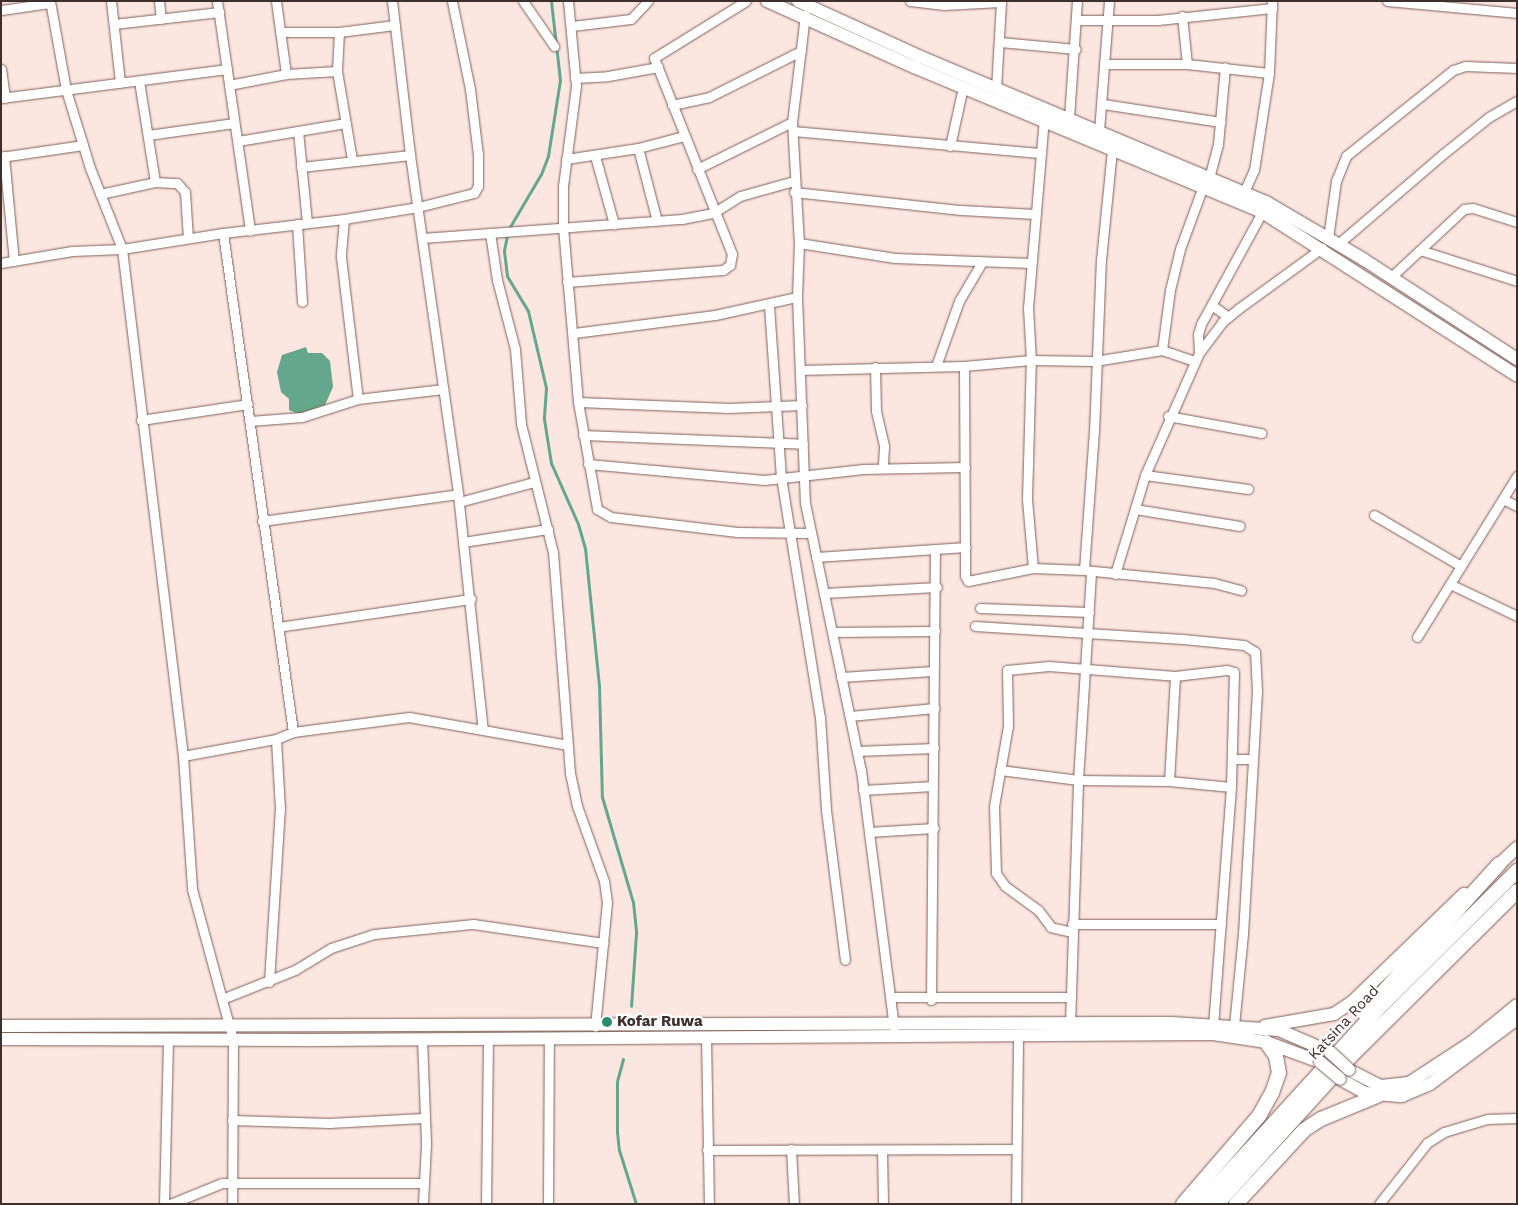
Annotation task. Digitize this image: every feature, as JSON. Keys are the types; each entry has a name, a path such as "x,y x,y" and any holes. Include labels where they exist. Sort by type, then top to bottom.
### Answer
{"highway":[{"path":"1351,1038 1360,1019 1377,996 1421,952 1499,864"},
{"name":"Katsina Road","path":"1200,1204 1351,1038 1517,871"},
{"name":"Katsina Road","path":"1216,1204 1354,1053 1517,891"},
{"path":"1183,1204 1254,1122 1272,1093 1279,1073 1276,1056 1266,1042"},
{"path":"1236,1204 1304,1130 1321,1119 1377,1096"}],"main road":[{"path":"767,1 804,20 1112,149 1206,182 1244,192 1329,243 1391,277 1517,359"},
{"path":"804,3 996,89 1099,131 1329,243 1517,376"},
{"path":"1258,1027 1334,1014 1352,1002 1517,848"},
{"path":"1,1026 595,1026 894,1029 1018,1034 1212,1034 1266,1042 1320,1062 1345,1074 1381,1086 1409,1083 1472,1042 1517,1005"},
{"path":"1,1039 549,1038 706,1036 1070,1024 1213,1024 1279,1030 1330,1052 1345,1074 1377,1096 1402,1096 1430,1084 1517,1019"}],"street":[{"path":"111,1 120,83"},
{"path":"159,1 161,19"},
{"path":"217,1 250,231"},
{"path":"276,1 286,74"},
{"path":"392,1 410,155 459,498 471,599 483,730"},
{"path":"1,263 72,251 122,249 223,233 344,219 418,207 470,194 478,186 478,155 470,89 452,1"},
{"path":"523,1 554,46"},
{"path":"568,1 576,78 562,186 563,227 567,282 574,333 578,402 597,509 611,517 788,535 811,533"},
{"path":"572,26 631,19 648,1"},
{"path":"567,282 723,270 730,265 732,254 713,213 654,58 746,1"},
{"path":"910,1 944,5 1001,2 996,89"},
{"path":"1069,118 1076,49 1077,1"},
{"path":"1099,131 1103,104 1109,1"},
{"path":"1389,1 1436,3 1517,13"},
{"path":"1,10 50,2 66,90 83,146 122,249 141,420 183,756 192,889 233,1040 232,1204"},
{"path":"804,3 804,20 792,127 794,192 799,243 797,297 805,503 864,790 894,1029"},
{"path":"1076,20 1182,16 1272,4 1269,73 1254,170 1244,192"},
{"path":"114,24 219,12"},
{"path":"1182,16 1187,64"},
{"path":"280,32 339,32 395,25"},
{"path":"339,32 337,71 352,160"},
{"path":"1000,42 1076,49"},
{"path":"672,104 708,97 801,51"},
{"path":"1104,64 1187,64 1269,73"},
{"path":"1329,243 1336,180 1346,156 1453,70 1465,66 1517,68"},
{"path":"576,78 608,76 658,67"},
{"path":"1162,350 1170,290 1180,249 1206,182 1221,122 1225,67"},
{"path":"1,69 3,98 227,69"},
{"path":"229,86 286,74 337,71"},
{"path":"138,81 155,182"},
{"path":"950,146 963,88"},
{"path":"1115,574 1136,510 1144,475 1168,416 1199,352 1228,317 1329,243 1490,117 1517,101"},
{"path":"1103,104 1221,122"},
{"path":"1032,568 1027,498 1031,360 1028,308 1039,153 1044,119"},
{"path":"148,135 234,123"},
{"path":"238,141 346,123"},
{"path":"697,169 792,127 950,146 1039,153"},
{"path":"298,131 307,223"},
{"path":"566,158 595,156 638,148 684,136"},
{"path":"14,261 3,157 83,146"},
{"path":"638,148 657,221"},
{"path":"1070,1024 1078,780 1089,633 1088,570 1095,361 1112,149"},
{"path":"301,167 410,155"},
{"path":"595,156 614,224"},
{"path":"422,238 657,221 713,213 740,196 794,181"},
{"path":"100,194 155,182 182,186 188,238"},
{"path":"794,192 952,209 1035,214"},
{"path":"1391,277 1469,208 1517,222"},
{"path":"1199,352 1198,334 1262,212"},
{"path":"344,219 341,257 358,399"},
{"path":"296,224 302,302"},
{"path":"223,233 248,404 262,522 293,732"},
{"path":"490,233 494,266 516,349 521,424 534,482 548,529 555,567 567,745 577,806 604,881 604,943 595,1026"},
{"path":"799,243 895,258 1031,263"},
{"path":"1420,250 1517,281"},
{"path":"936,366 959,301 982,262"},
{"path":"574,333 769,306 797,297"},
{"path":"769,306 778,407 781,478 788,535 820,717 826,810 846,960"},
{"path":"1213,306 1228,317"},
{"path":"800,370 964,366 1031,360 1095,361 1162,350 1194,361"},
{"path":"964,366 965,576 968,581 1032,568 1088,570 1214,583 1241,590"},
{"path":"875,368 876,411 884,446 883,468"},
{"path":"250,421 302,417 358,399 443,389"},
{"path":"578,402 802,406"},
{"path":"141,420 248,404"},
{"path":"1168,416 1261,434"},
{"path":"583,435 802,444"},
{"path":"588,464 764,480 804,474 883,468 965,467"},
{"path":"1144,475 1248,489"},
{"path":"1417,637 1517,476"},
{"path":"262,522 459,498 534,482"},
{"path":"1503,499 1517,506"},
{"path":"1136,510 1240,526"},
{"path":"1374,515 1461,566"},
{"path":"463,542 548,529"},
{"path":"816,557 966,547"},
{"path":"930,1000 934,828 935,708 933,671 937,587 935,549"},
{"path":"1450,584 1517,616"},
{"path":"824,593 937,587"},
{"path":"278,627 471,599"},
{"path":"980,608 1088,612"},
{"path":"975,626 1183,639 1252,648 1257,661 1257,691 1244,934 1234,1025"},
{"path":"832,632 935,631"},
{"path":"1213,1024 1221,924 1231,787 1237,675 1227,670 1175,676 1050,666 1007,670 1008,726 994,813 996,873 1005,886 1038,910 1051,927 1221,924"},
{"path":"842,677 933,671"},
{"path":"1169,781 1175,676"},
{"path":"850,716 935,708"},
{"path":"183,756 276,739 293,732 409,717 567,745"},
{"path":"269,982 280,809 276,739"},
{"path":"857,751 934,748"},
{"path":"1232,759 1253,759"},
{"path":"1000,770 1078,780 1169,781 1231,787"},
{"path":"864,790 933,786"},
{"path":"869,832 934,828"},
{"path":"222,999 269,982 350,940 397,931 473,924 604,943"},
{"path":"891,997 930,1000 1071,997"},
{"path":"1016,1204 1015,1149 1018,1034"},
{"path":"706,1036 709,1204"},
{"path":"486,1204 488,1038"},
{"path":"548,1204 549,1038"},
{"path":"164,1204 168,1039"},
{"path":"422,1039 426,1144 422,1183 423,1204"},
{"path":"232,1120 329,1123 424,1118"},
{"path":"1379,1204 1427,1143 1444,1132 1487,1119 1517,1118"},
{"path":"791,1149 794,1204"},
{"path":"707,1150 1015,1149"},
{"path":"882,1150 883,1204"},
{"path":"170,1204 209,1187 232,1182 422,1183"}],"shaded area":[{"path":"306,347 308,353 322,353 330,361 333,387 325,405 298,414 289,410 289,399 281,392 277,372 282,355"}],"waterway":[{"path":"551,1 560,80 548,156 541,174 508,230 504,251 507,276 528,311 546,388 544,419 551,463 578,524 585,548 599,686 602,797 633,902 636,933 631,1006"},
{"path":"623,1059 617,1082 617,1132 619,1150 636,1204"}],"place":[{"name":"Kofar Ruwa","path":"607,1022"}]}
